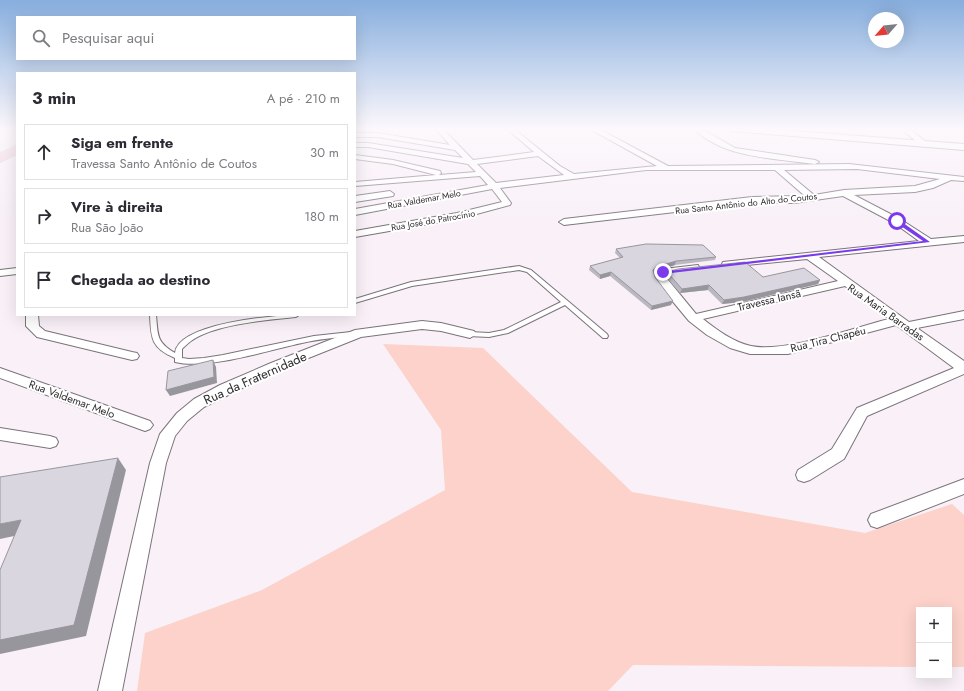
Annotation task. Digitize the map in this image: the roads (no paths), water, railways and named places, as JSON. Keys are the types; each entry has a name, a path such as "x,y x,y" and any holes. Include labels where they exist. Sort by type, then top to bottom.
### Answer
{"street":[{"path":"387,161 446,176"},
{"path":"467,161 478,161"},
{"path":"550,161 573,177"},
{"path":"655,161 665,167"},
{"path":"814,161 964,179"},
{"path":"472,162 480,174 494,186"},
{"name":"Rua Valdemar Melo","path":"356,212 494,186 665,167 856,167"},
{"path":"778,168 797,186 812,196"},
{"path":"356,184 480,174"},
{"name":"Rua Santo Antônio do Alto do Coutos","path":"564,222 752,200 794,200 812,196 844,193 915,189 930,186 951,177"},
{"name":"Rua José do Patrocínio","path":"356,234 458,216 505,205 506,201 494,186"},
{"path":"844,193 897,221 928,242"},
{"path":"356,199 390,194"},
{"path":"809,255 964,239"},
{"name":"Rua Tira Chapéu","path":"809,255 675,270 659,274 659,278 693,318 711,332 735,345 762,351 788,350 904,323 964,315"},
{"name":"Rua Maria Barradas","path":"809,255 845,283 904,323 964,368"},
{"path":"0,273 16,271"},
{"name":"Travessa Iansã","path":"693,318 845,283"},
{"path":"32,316 30,323 34,330 45,336 132,356"},
{"name":"Rua da Fraternidade","path":"110,691 158,463 168,434 182,418 199,403 218,392 276,366 359,333 422,325 441,327 470,334"},
{"path":"804,475 838,454 862,412 964,368"},
{"name":"Rua Valdemar Melo","path":"0,373 145,425"},
{"path":"0,434 50,442"},
{"path":"877,520 964,486"}],"lane":[{"path":"356,301 411,284 519,268 529,271 605,336"},
{"path":"470,334 489,335 506,332 566,302"},
{"path":"153,316 155,340 161,348 176,356 178,360 184,363 206,361 315,338 359,333"},
{"path":"176,356 178,349 183,343 196,334 244,322 289,316"}]}
